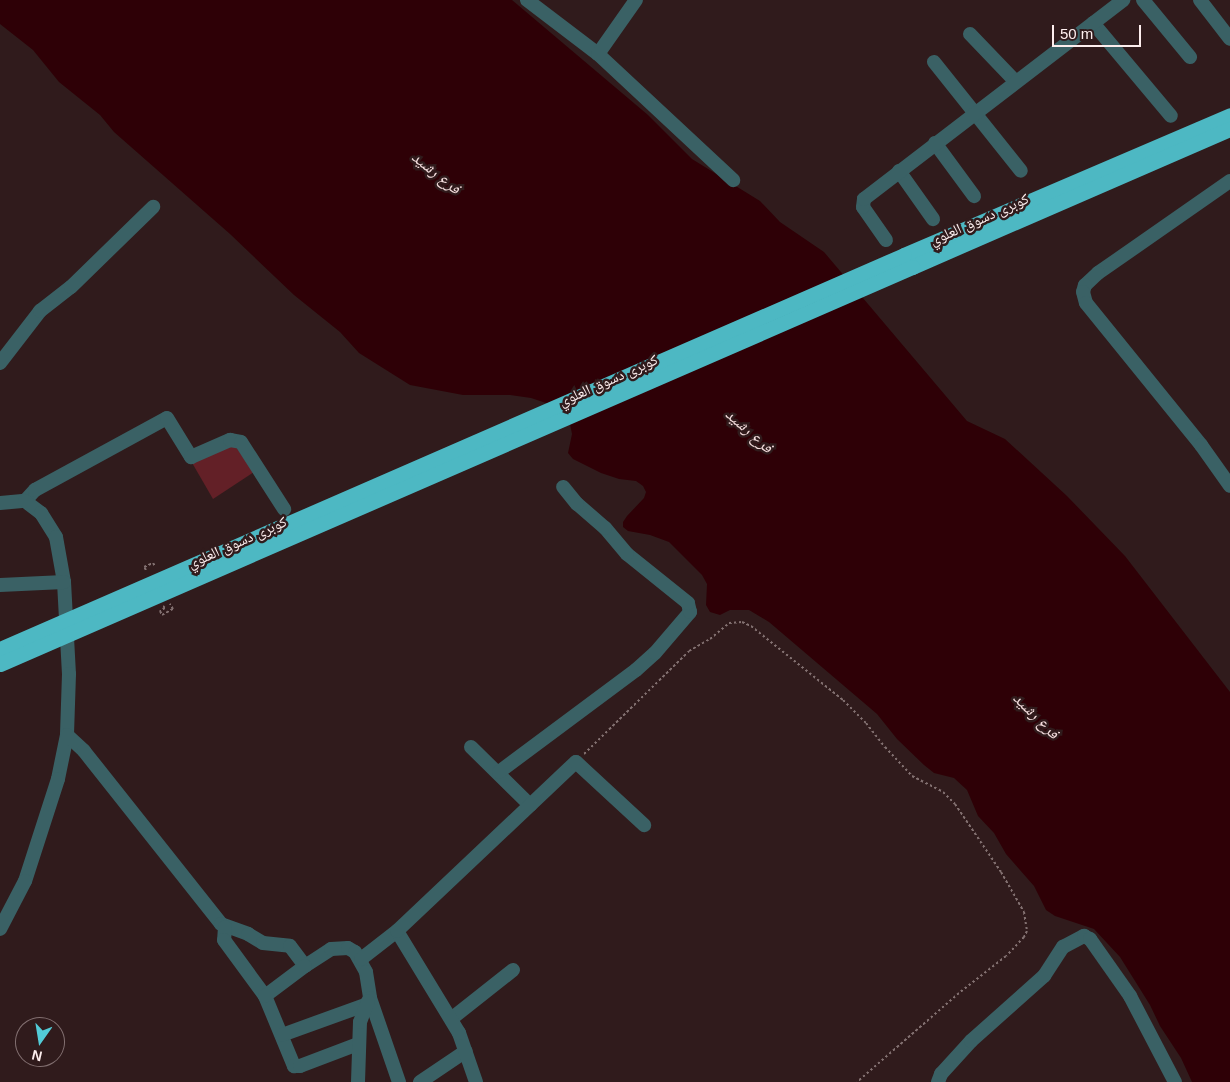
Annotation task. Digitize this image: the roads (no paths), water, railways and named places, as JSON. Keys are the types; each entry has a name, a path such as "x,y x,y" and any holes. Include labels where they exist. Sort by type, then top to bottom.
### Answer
{"highway":[{"name":"كوبرى دسوق العلوي","path":"0,664 908,261 1230,115"},
{"name":"كوبرى دسوق العلوي","path":"0,649 908,261 1230,129"}],"street":[{"path":"527,0 598,54 733,180"},
{"path":"598,54 636,0"},
{"path":"886,240 864,207 863,200 1123,0"},
{"path":"1143,0 1190,57"},
{"path":"1200,0 1230,39"},
{"path":"1093,23 1171,116"},
{"path":"970,34 1016,82"},
{"path":"934,62 1021,171"},
{"path":"935,143 974,196"},
{"path":"899,171 933,219"},
{"path":"1230,182 1098,273 1085,285 1083,292 1086,303 1201,445 1230,486"},
{"path":"0,363 40,311 71,287 154,207"},
{"path":"0,503 25,500 34,490 167,418 191,456 230,440 240,442 284,509"},
{"path":"499,772 636,670 655,652 690,612 688,603 627,554 605,528 577,504 562,486"},
{"path":"0,929 17,899 35,852 58,779 67,734 69,674 61,556 56,537 41,513 25,500"},
{"path":"0,585 64,582"},
{"path":"67,734 84,751 221,924 248,934 263,944 290,946 305,966"},
{"path":"471,747 499,772 530,805"},
{"path":"361,959 397,931 576,762 644,825"},
{"path":"226,927 224,940 265,996 296,1067 358,1044"},
{"path":"397,931 451,1019 466,1051 476,1082"},
{"path":"938,1082 941,1074 971,1041 1044,976 1064,947 1084,936 1090,939 1130,996 1175,1082"},
{"path":"265,996 331,948 348,948 361,959 366,972 367,1001 358,1044 358,1082"},
{"path":"451,1019 513,970"},
{"path":"282,1035 367,1001"},
{"path":"367,1001 400,1082"},
{"path":"420,1082 466,1051"}],"water":[{"name":"فرع رشيد","path":"0,0 512,0 648,115 692,159 760,201 780,222 824,252 967,421 1005,439 1067,496 1125,556 1230,692 1230,1082 1192,1082 1181,1058 1120,957 1094,929 1055,916 1046,910 1034,886 1006,854 994,833 978,816 967,790 954,778 934,773 924,765 897,739 877,714 769,622 749,610 730,610 720,615 710,612 706,605 707,584 702,575 669,542 650,535 628,531 623,527 623,522 627,516 644,498 646,492 643,486 636,481 619,479 601,473 573,459 568,453 572,434 570,424 552,405 531,398 510,395 463,395 410,385 359,353 340,332 294,295 230,234 114,132 100,115 59,82 33,50 0,24"}]}
